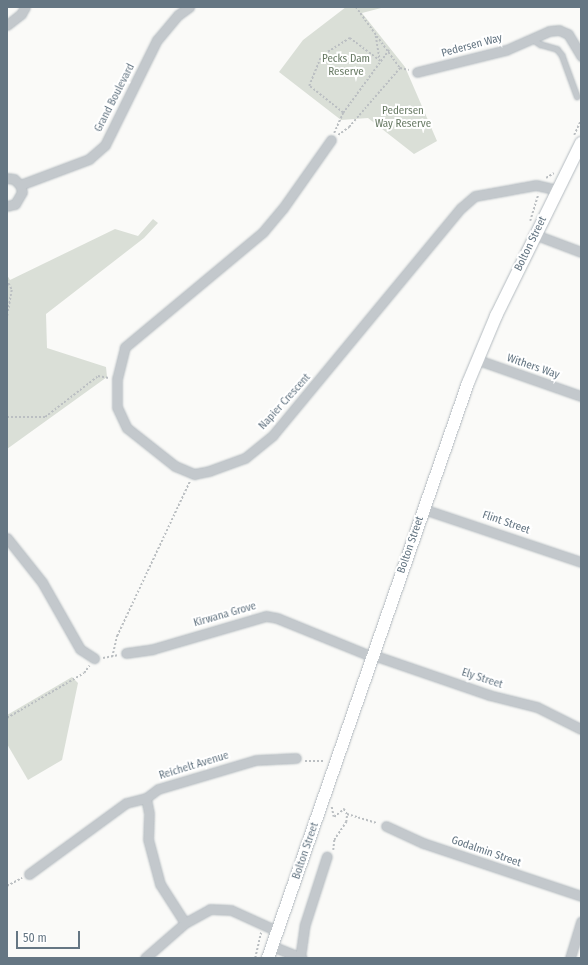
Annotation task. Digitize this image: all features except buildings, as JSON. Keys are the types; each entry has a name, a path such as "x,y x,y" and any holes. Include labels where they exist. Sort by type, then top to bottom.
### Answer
{"main road":[{"name":"Bolton Street","path":"268,958 424,509 478,360 536,235 581,143"}],"street":[{"path":"7,25 21,14 25,7"},
{"name":"Grand Boulevard","path":"20,185 89,159 105,145 157,40 178,15 189,7"},
{"name":"Pedersen Way","path":"416,72 506,50 531,38 559,30 568,34 581,56"},
{"path":"194,474 176,466 127,428 117,407 117,379 125,347 263,232 283,208 331,140"},
{"path":"7,178 14,179 20,185 20,199 15,204 7,206"},
{"name":"Napier Crescent","path":"194,474 245,458 273,435 461,208 476,196 536,185 558,190"},
{"path":"536,235 581,252"},
{"name":"Withers Way","path":"478,360 581,396"},
{"name":"Flint Street","path":"424,509 581,562"},
{"path":"7,538 42,582 80,649 94,658"},
{"name":"Kirwana Grove","path":"126,653 153,649 266,616 277,618 373,656"},
{"name":"Ely Street","path":"373,656 489,695 537,707 581,729"},
{"name":"Reichelt Avenue","path":"29,874 126,803 146,798 158,789 256,760 296,758"},
{"path":"146,798 149,814 148,838 160,884 185,924"},
{"name":"Godalmin Street","path":"386,826 423,843 581,896"},
{"name":"Bolton Street","path":"301,958 305,924 327,856"},
{"path":"145,958 185,924 210,909 231,910 277,931"},
{"path":"570,958 581,922"},
{"path":"272,946 301,958"}],"lane":[{"path":"531,38 540,44 557,49 562,55 577,96"}],"path":[{"path":"356,7 375,34 389,50 400,68 416,72"},
{"path":"375,34 380,61"},
{"path":"344,113 309,86 321,56 350,38 380,61"},
{"path":"331,140 344,113 389,50"},
{"path":"331,140 349,127 400,68"},
{"path":"7,280 12,290 7,319"},
{"path":"7,353 7,390"},
{"path":"7,417 45,417 98,376 117,379"},
{"path":"112,657 117,636 194,474"},
{"path":"7,718 84,672 94,658 112,657 126,653"},
{"path":"296,758 313,762 337,761"},
{"path":"326,793 334,817 344,809 347,814 346,822 334,840 332,854 327,856"},
{"path":"347,814 386,826"},
{"path":"7,886 29,874"}],"green space":[{"name":"Pecks Dam Reserve","path":"346,7 385,7 362,13 405,67 437,141 414,154 368,118 341,120 279,72 303,40"},
{"path":"153,219 158,223 144,238 46,314 47,348 106,367 107,377 7,449 7,275 10,280 115,229 138,236"},
{"path":"72,677 78,683 62,760 28,780 7,744 7,715"}],"park label":[{"name":"Pedersen Way Reserve","path":"403,118"}]}
